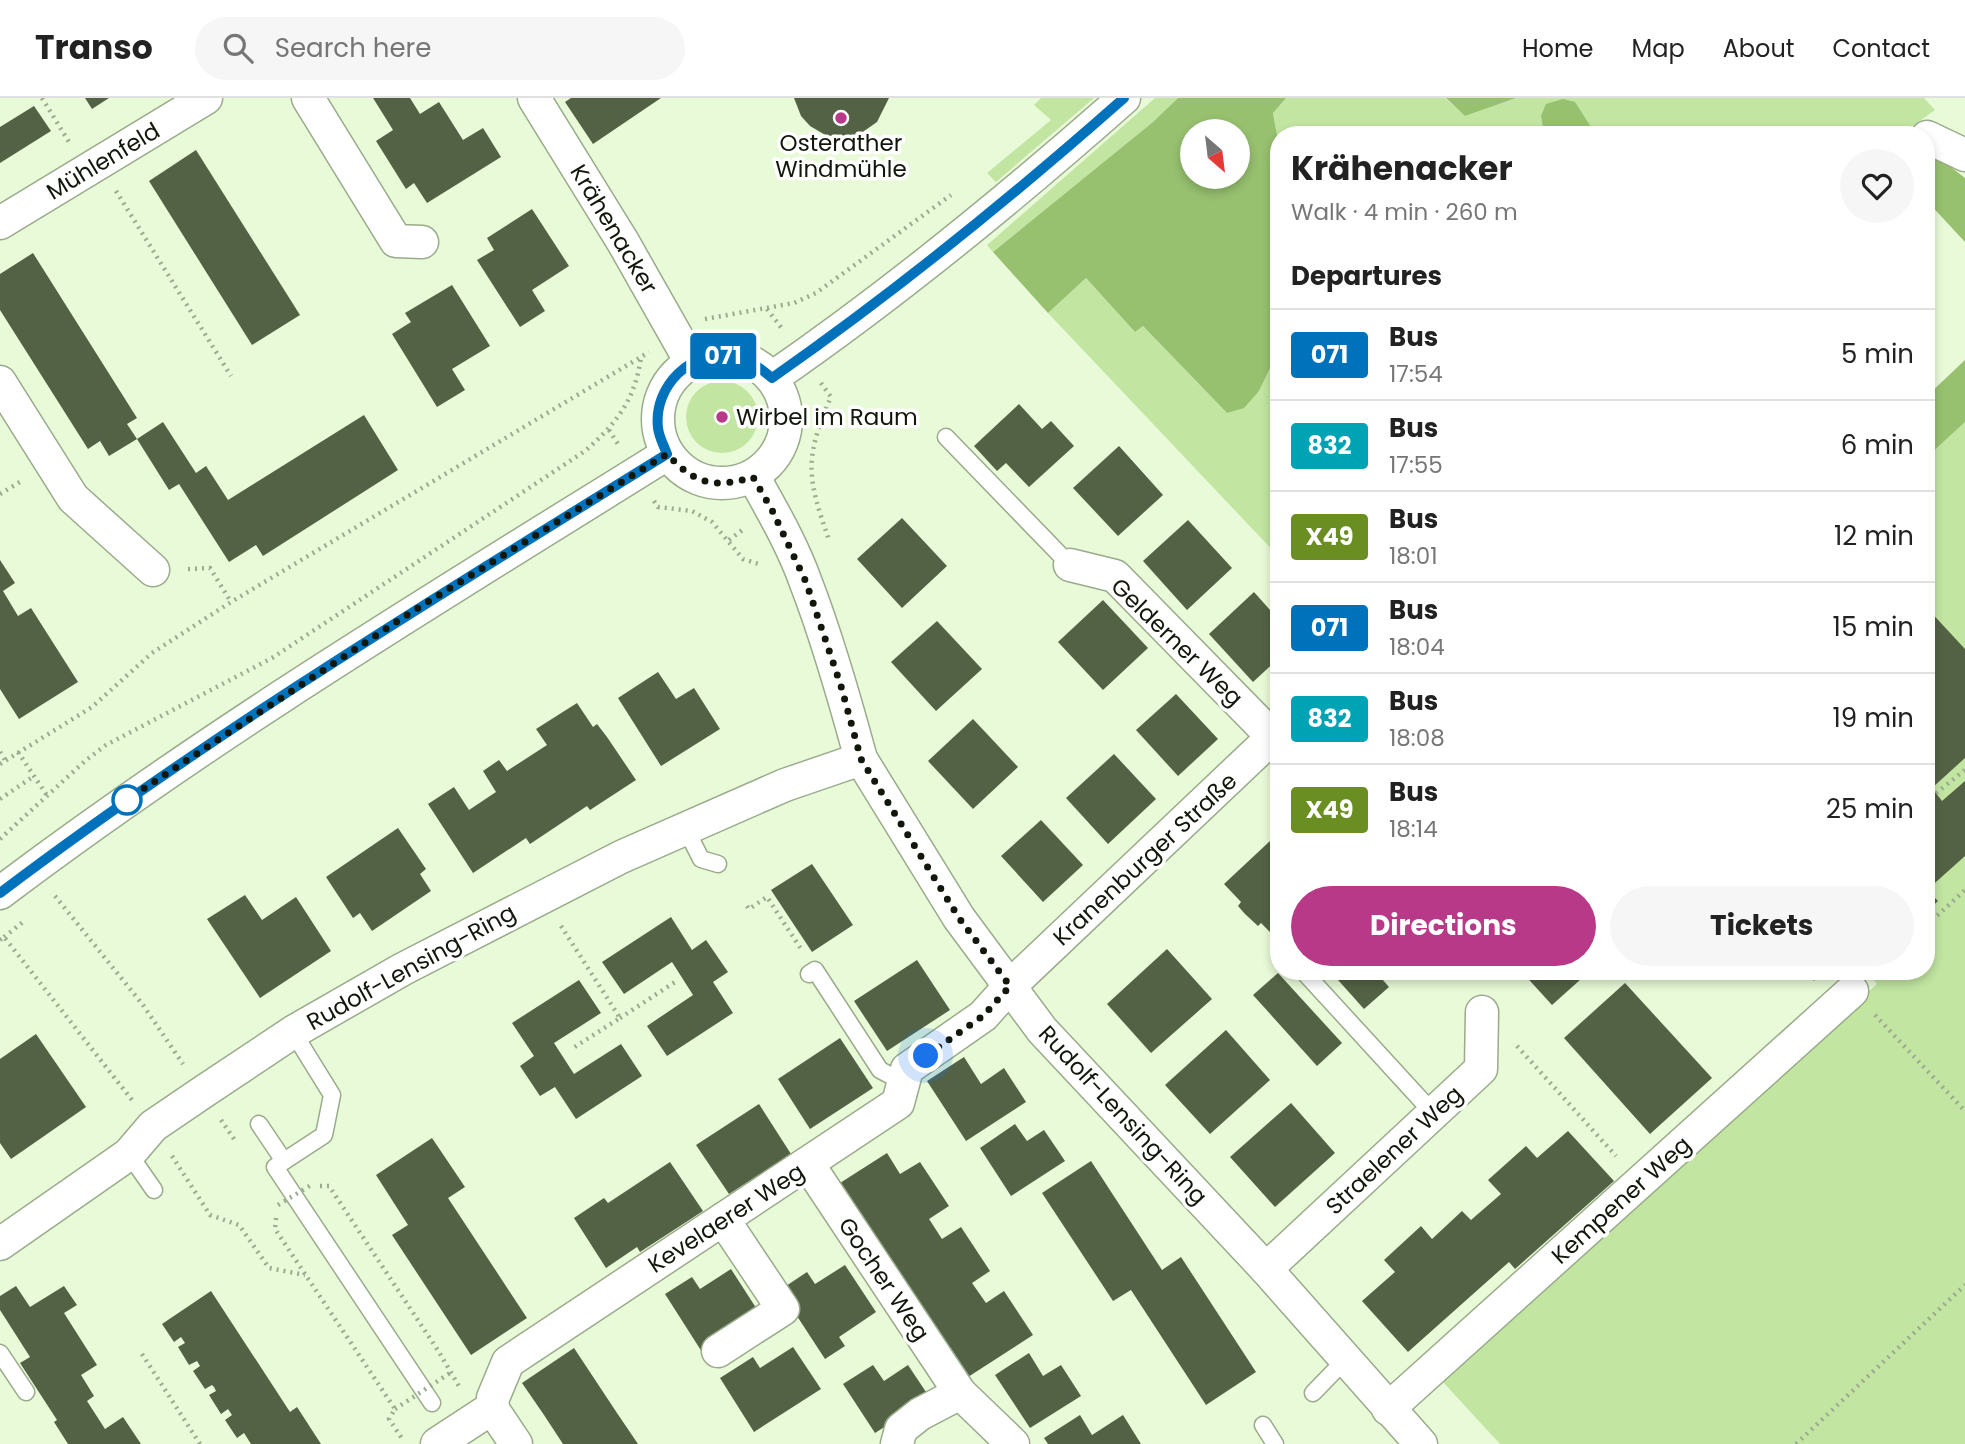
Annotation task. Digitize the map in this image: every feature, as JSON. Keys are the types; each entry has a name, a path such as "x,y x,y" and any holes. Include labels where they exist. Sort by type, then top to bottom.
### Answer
{"street":[{"name":"Mühlenfeld","path":"0,223 206,98"},
{"path":"308,98 396,241 422,242"},
{"name":"Krähenacker","path":"534,98 624,243 684,350"},
{"path":"772,378 872,306 955,240 1124,98"},
{"path":"1935,141 1965,155"},
{"path":"684,350 734,356 755,364 772,378 783,398 787,420 782,443 771,463 753,477 730,484 705,482 684,472 667,454 658,429 659,403 684,350"},
{"path":"0,382 74,498 153,570"},
{"path":"0,892 92,824 362,643 667,454"},
{"name":"Rudolf-Lensing-Ring","path":"753,477 806,582 841,686 861,759 959,918 1042,1030 1266,1269 1421,1444"},
{"name":"Gelderner Weg","path":"1070,565 1115,576 1270,728"},
{"name":"Kranenburger Straße","path":"1010,986 1270,740"},
{"name":"Rudolf-Lensing-Ring","path":"0,1244 129,1154 153,1126 202,1092 293,1032 402,969 542,896 686,829 785,785 861,759"},
{"name":"Kevelaerer Weg","path":"480,1401 493,1398 508,1362 898,1103 907,1069 983,1016 1010,986"},
{"name":"Kempener Weg","path":"1388,1409 1852,992"},
{"name":"Straelener Weg","path":"1266,1269 1480,1069 1482,1012"},
{"name":"Gocher Weg","path":"808,1164 960,1393 996,1438"},
{"path":"718,1351 783,1309 723,1219"},
{"path":"897,1444 901,1429 920,1414 960,1393"},
{"path":"426,1440 480,1401 516,1444"}],"lane":[{"path":"946,437 1070,565"},
{"path":"686,829 701,859 718,864"},
{"path":"812,972 880,1070 903,1082"},
{"path":"1312,980 1434,1114"},
{"path":"293,1032 338,1096 324,1135 275,1167 432,1403"},
{"path":"258,1124 284,1161"},
{"path":"129,1154 153,1190"},
{"path":"0,1353 26,1392"},
{"path":"1313,1393 1346,1359"},
{"path":"1263,1425 1275,1444"}],"path":[{"path":"41,98 93,167 231,376"},
{"path":"0,752 3,762 92,707 152,653 231,602 641,357 684,350 705,319 794,303 816,293 955,193"},
{"path":"803,356 831,397 819,425 811,467 813,493 831,544"},
{"path":"0,839 106,745 272,658 585,451 609,430 626,407 641,357"},
{"path":"636,473 658,507 692,511 712,522 743,559"},
{"path":"153,570 210,568 231,602"},
{"path":"18,752 48,797"},
{"path":"1936,793 1965,770"},
{"path":"0,799 34,776"},
{"path":"1935,918 1965,890"},
{"path":"54,894 143,1005 202,1092"},
{"path":"542,896 620,1018"},
{"path":"747,906 749,909 767,897 812,972"},
{"path":"0,940 4,937 153,1126 210,1215 239,1225 269,1268 306,1276"},
{"path":"1819,980 1852,992 1965,1111"},
{"path":"573,1048 675,982"},
{"path":"1482,1012 1526,1055 1640,1183"},
{"path":"223,1124 241,1150"},
{"path":"278,1205 311,1185 329,1186 439,1352 461,1391 480,1401"},
{"path":"271,1194 278,1205 275,1229 395,1409"},
{"path":"1796,1444 1965,1285"},
{"path":"142,1354 200,1444"},
{"path":"426,1440 404,1442 388,1419 395,1409 450,1373"}],"green space":[{"path":"1041,98 1094,98 996,182 987,173 1051,120 1034,105"},
{"path":"1155,98 1178,98 1153,122 993,252 987,245"},
{"path":"1178,98 1286,98 1273,113 1275,126 1270,126 1270,368 1259,391 1244,408 1227,413 1143,326 1135,332 1086,278 1048,313 993,252 1153,122"},
{"path":"1286,98 1445,98 1465,116 1516,98 1924,98 1935,110 1913,126 1570,126 1541,116 1543,126 1275,126 1273,112"},
{"path":"1446,98 1516,98 1465,116"},
{"path":"1563,99 1575,102 1590,126 1543,126 1541,116 1546,104"},
{"path":"1935,156 1965,178 1965,242 1935,210"},
{"path":"1086,278 1135,332 1143,326 1227,413 1259,391 1270,368 1270,547 1048,313"},
{"path":"1965,360 1965,422 1935,450 1935,388"},
{"path":"722,381 742,387 752,397 758,417 752,437 742,447 722,453 702,447 692,437 686,417 692,397 702,387"},
{"path":"1965,422 1965,1444 1500,1444 1442,1381 1877,984 1874,980 1935,980 1935,450"}],"building":[{"path":"85,98 109,98 92,109"},
{"path":"373,98 410,98 420,114 439,102 463,140 483,128 501,157 427,203 414,183 406,189 376,141 393,130"},
{"path":"571,98 661,98 593,144 565,102"},
{"name":"Osterather Windmühle","path":"794,98 889,98 877,122 857,136 847,137 827,136 810,126 801,116"},
{"path":"34,106 51,131 0,163 0,127"},
{"path":"196,150 300,315 252,345 149,181"},
{"path":"532,209 569,266 532,290 545,311 520,327 477,260 494,250 487,238"},
{"path":"33,253 137,418 127,424 137,439 109,456 100,441 88,449 0,310 0,274"},
{"path":"452,285 490,346 452,369 465,390 437,407 392,334 411,322 405,313"},
{"path":"1019,404 1042,429 1051,421 1074,446 1029,487 1006,463 997,471 974,446"},
{"path":"364,415 398,470 263,556 256,545 229,562 179,484 169,490 137,439 163,422 196,473 206,466 228,500"},
{"path":"1119,446 1163,495 1118,536 1073,488"},
{"path":"902,518 947,566 902,608 857,559"},
{"path":"1188,520 1232,568 1187,610 1143,561"},
{"path":"0,560 15,583 3,591 18,616 31,608 78,682 19,719 0,689"},
{"path":"1254,592 1270,610 1270,666 1253,682 1209,634"},
{"path":"1103,600 1148,648 1103,690 1058,642"},
{"path":"1935,617 1965,649 1965,758 1935,785"},
{"path":"937,621 982,669 936,711 891,662"},
{"path":"658,672 676,699 694,688 720,729 661,766 618,698"},
{"path":"1176,694 1218,739 1178,776 1136,730"},
{"path":"577,703 593,727 597,724 607,737 636,780 590,810 587,806 530,844 526,838 473,873 428,804 454,787 469,810 496,792 483,771 499,760 507,771 547,745 536,729"},
{"path":"973,719 1018,767 973,809 928,761"},
{"path":"1114,754 1156,799 1108,844 1066,798"},
{"path":"1965,781 1965,856 1935,883 1935,792 1942,801"},
{"path":"1041,820 1083,865 1043,902 1001,856"},
{"path":"398,828 426,869 420,874 431,891 372,931 360,913 353,918 326,877"},
{"path":"1270,841 1270,932 1261,923 1258,926 1245,914 1238,906 1241,902 1224,884"},
{"path":"812,864 853,925 812,952 771,890"},
{"path":"245,895 262,920 296,897 331,951 260,998 207,919"},
{"path":"671,917 692,950 706,940 728,972 713,982 733,1013 667,1056 647,1026 693,995 672,962 624,994 602,962"},
{"path":"1167,949 1212,999 1151,1053 1107,1004"},
{"path":"917,960 950,1010 887,1051 854,1001"},
{"path":"579,980 601,1013 554,1043 574,1074 621,1044 642,1076 576,1119 555,1087 540,1096 520,1066 534,1056 512,1023"},
{"path":"1270,980 1284,980 1342,1043 1317,1066 1253,995"},
{"path":"1338,980 1383,980 1389,987 1364,1009"},
{"path":"1529,980 1580,980 1552,1005"},
{"path":"1625,983 1712,1078 1650,1134 1564,1038"},
{"path":"1226,1030 1270,1080 1210,1134 1165,1085"},
{"path":"36,1034 86,1107 11,1159 0,1143 0,1059"},
{"path":"840,1038 873,1088 810,1129 778,1079"},
{"path":"964,1057 981,1084 1004,1068 1026,1102 966,1141 927,1081"},
{"path":"1291,1103 1335,1153 1275,1207 1230,1157"},
{"path":"759,1104 791,1154 729,1194 696,1145"},
{"path":"1015,1124 1027,1141 1044,1130 1065,1161 1011,1196 980,1148"},
{"path":"1568,1131 1614,1181 1515,1269 1509,1262 1408,1352 1362,1301 1395,1272 1384,1260 1421,1226 1432,1239 1462,1211 1471,1220 1501,1194 1488,1180 1526,1146 1537,1158"},
{"path":"432,1138 465,1187 448,1198 527,1318 471,1355 392,1235 408,1225 376,1175"},
{"path":"887,1153 900,1174 920,1162 949,1206 929,1219 942,1239 961,1227 990,1271 972,1283 986,1303 1004,1291 1033,1335 968,1377 840,1183"},
{"path":"1091,1161 1162,1270 1181,1257 1256,1372 1206,1405 1131,1290 1113,1301 1042,1193"},
{"path":"670,1162 703,1211 640,1252 637,1247 606,1268 574,1218 604,1198 608,1203"},
{"path":"845,1265 876,1312 839,1337 845,1346 825,1359 780,1290 807,1272 815,1284"},
{"path":"731,1269 760,1314 702,1352 665,1294 692,1277 700,1289"},
{"path":"16,1286 30,1307 64,1286 77,1305 64,1313 97,1365 81,1375 94,1396 87,1401 105,1429 123,1417 141,1444 68,1444 54,1422 57,1420 20,1363 30,1357 0,1310 0,1296"},
{"path":"211,1291 290,1412 297,1407 321,1444 251,1444 244,1433 237,1438 225,1420 232,1415 228,1409 221,1414 209,1395 216,1391 214,1387 212,1385 205,1389 193,1371 200,1366 197,1361 189,1365 178,1347 185,1343 181,1337 174,1342 162,1324"},
{"path":"793,1347 821,1389 754,1432 720,1378 753,1357 760,1368"},
{"path":"574,1348 638,1444 563,1444 522,1383"},
{"path":"1029,1353 1043,1376 1061,1365 1081,1396 1030,1428 995,1375"},
{"path":"873,1365 884,1381 908,1365 930,1398 875,1433 843,1384"},
{"path":"1080,1415 1092,1435 1123,1415 1141,1444 1048,1444 1044,1438"}],"bus line":[{"name":"071","path":"0,893 125,801 362,643 667,454 658,429 659,403 671,379 691,362 712,355 734,356 755,364 772,378 872,306 996,207 1124,98"}],"place":[{"name":"Osterather Windmühle","path":"841,118"},
{"name":"Wirbel im Raum","path":"722,417"}],"route":[{"path":"127,800 125,801 362,643 667,454 684,472 705,482 730,484 753,477 806,582 841,686 861,759 959,918 1010,986 983,1016 926,1056"}]}
